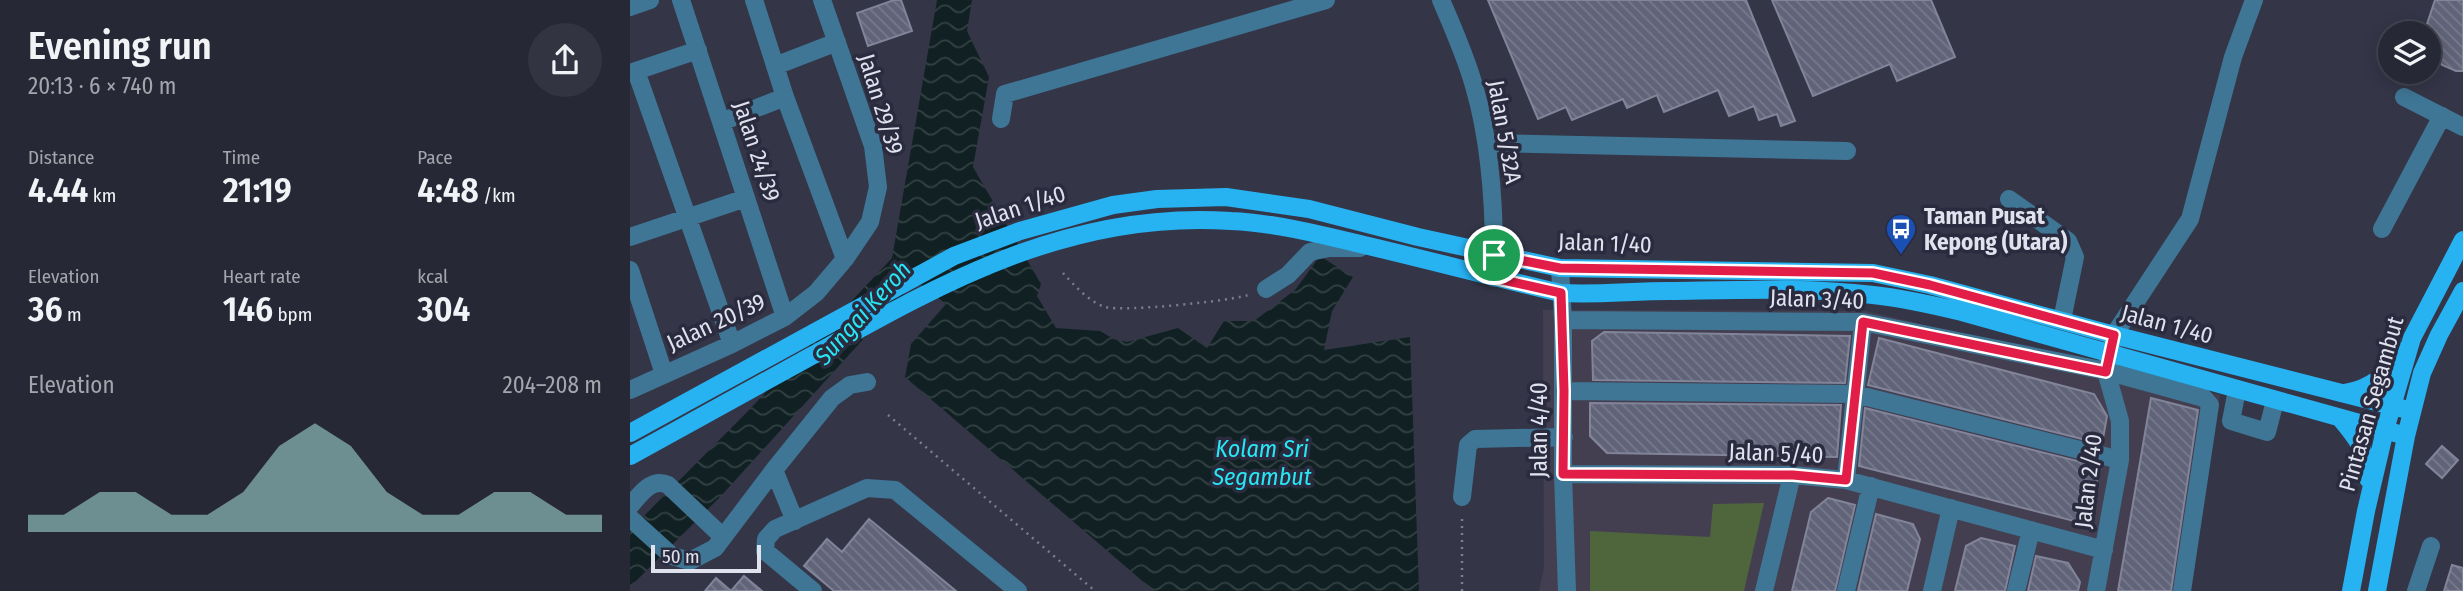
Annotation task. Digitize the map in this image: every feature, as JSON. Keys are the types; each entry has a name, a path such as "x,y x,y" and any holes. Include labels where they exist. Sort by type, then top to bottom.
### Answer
{"main road":[{"name":"Jalan 1/40","path":"630,433 954,257 998,239 1068,216 1113,205 1157,199 1226,197 1309,209 1494,255 1560,268 1873,273 1930,285 2412,411"},
{"name":"Jalan 1/40","path":"630,456 919,296 985,265 1033,246 1074,234 1152,222 1195,219 1302,230 1561,293 1796,290 1872,294 1912,300 1962,312 2108,363 2237,390 2406,436"},
{"name":"Pintasan Segambut","path":"2351,591 2366,511 2391,406 2413,338 2463,240"},
{"name":"Pintasan Segambut","path":"2377,591 2406,436 2422,373 2463,291"},
{"path":"2340,393 2359,391 2378,380 2397,361 2413,338"},
{"path":"2340,418 2358,439 2367,461 2366,511"}],"street":[{"path":"630,7 650,0"},
{"name":"Jalan 24/39","path":"681,0 785,317"},
{"path":"754,0 785,97 845,259"},
{"name":"Jalan 29/39","path":"785,317 816,293 845,259 870,222 878,187 873,146 822,0"},
{"path":"1001,119 1005,94 1326,0"},
{"name":"Jalan 5/32A","path":"1441,0 1474,85 1486,143 1493,221 1494,278"},
{"path":"2114,335 2190,219 2232,57 2254,0"},
{"path":"775,66 837,42"},
{"path":"698,50 633,72 732,344"},
{"path":"722,122 785,97"},
{"path":"2404,97 2463,127"},
{"path":"2382,229 2442,116"},
{"path":"1486,143 1847,151"},
{"path":"630,237 746,198"},
{"path":"2009,199 2068,241 2073,249 2075,257 2062,320"},
{"path":"1266,289 1288,275 1310,252 1329,248 1378,248"},
{"name":"Jalan 4/40","path":"1560,268 1567,591"},
{"path":"630,270 664,374"},
{"name":"Jalan 20/39","path":"630,390 785,317"},
{"name":"Jalan 3/40","path":"1563,320 1863,322 2108,363 2208,400 2210,405 2182,591"},
{"path":"1846,480 1863,322"},
{"name":"Jalan 2/40","path":"2096,591 2120,460 2120,421 2108,363 2114,335"},
{"path":"723,537 667,485 656,482 630,515 672,556 690,561 715,548 832,398 850,385 867,382"},
{"path":"2237,390 2231,421 2267,432 2275,401"},
{"path":"1564,391 1855,394 2120,460"},
{"path":"1462,497 1468,445 1475,439 1564,437"},
{"path":"774,470 795,521"},
{"name":"Jalan 5/40","path":"1563,474 1793,475 1846,480 2104,550"},
{"path":"1764,591 1793,475"},
{"path":"1846,591 1871,486"},
{"path":"813,591 765,551 766,539 775,529 867,488 895,490 1018,591"},
{"path":"1932,591 1951,508"},
{"path":"2016,591 2031,530"},
{"path":"2416,591 2431,546"}],"path":[{"path":"1063,273 1082,293 1103,307 1125,309 1249,296 1266,289"},
{"path":"888,415 1095,591"},
{"path":"1462,497 1462,591"}],"shaded area":[{"path":"1543,310 1866,311 2220,395 2191,591 1539,591 1544,568"}],"green space":[{"path":"1764,503 1744,591 1590,591 1590,531 1710,537 1713,504"}],"water":[{"name":"Kolam Sri Segambut","path":"937,0 972,0 967,31 989,77 973,167 1041,284 1037,296 1056,328 1100,331 1114,339 1127,342 1178,328 1207,348 1224,321 1254,321 1295,290 1320,256 1353,277 1332,311 1324,350 1410,337 1419,591 1154,591 905,377 911,344 946,304 916,281 721,496 630,587 630,530 749,410 892,258"}],"building":[{"path":"901,0 912,31 868,46 857,13"},
{"path":"1488,0 1746,0 1795,121 1781,126 1777,114 1759,120 1754,106 1729,116 1718,90 1664,112 1657,95 1627,108 1623,99 1572,120 1566,107 1538,119"},
{"path":"1772,0 1931,0 1955,57 1897,81 1890,64 1813,96"},
{"path":"2435,0 2463,0 2463,71 2441,64 2441,21 2428,21"},
{"path":"1604,332 1850,336 1845,383 1593,380 1592,341"},
{"path":"1879,338 2094,394 2107,416 2102,444 1868,385"},
{"path":"2151,398 2198,410 2171,591 2118,591"},
{"path":"1590,403 1841,405 1837,457 1607,453 1590,436"},
{"path":"1865,408 2101,467 2088,512 2074,521 1859,466"},
{"path":"2442,446 2458,460 2442,478 2426,464"},
{"path":"1828,498 1855,505 1835,591 1792,591 1811,512"},
{"path":"1876,514 1913,524 1920,539 1907,591 1858,591"},
{"path":"869,519 956,591 834,591 804,566 827,539 842,552"},
{"path":"1981,538 2015,546 2005,591 1955,591 1966,546"},
{"path":"2036,556 2068,563 2080,582 2078,591 2028,591"},
{"path":"2452,565 2463,568 2463,591 2444,591"},
{"path":"744,576 762,591 731,591"},
{"path":"716,578 731,591 705,591"}],"place":[{"name":"Taman Pusat Kepong (Utara)","path":"1901,256"}],"route":[{"path":"1494,255 1560,268 1873,273 1930,285 2114,335 2106,372 1863,322 1846,480 1793,475 1563,474 1561,293 1494,278 1494,255"}],"water label":[{"name":"Sungai Keroh","path":"863,313"}]}
